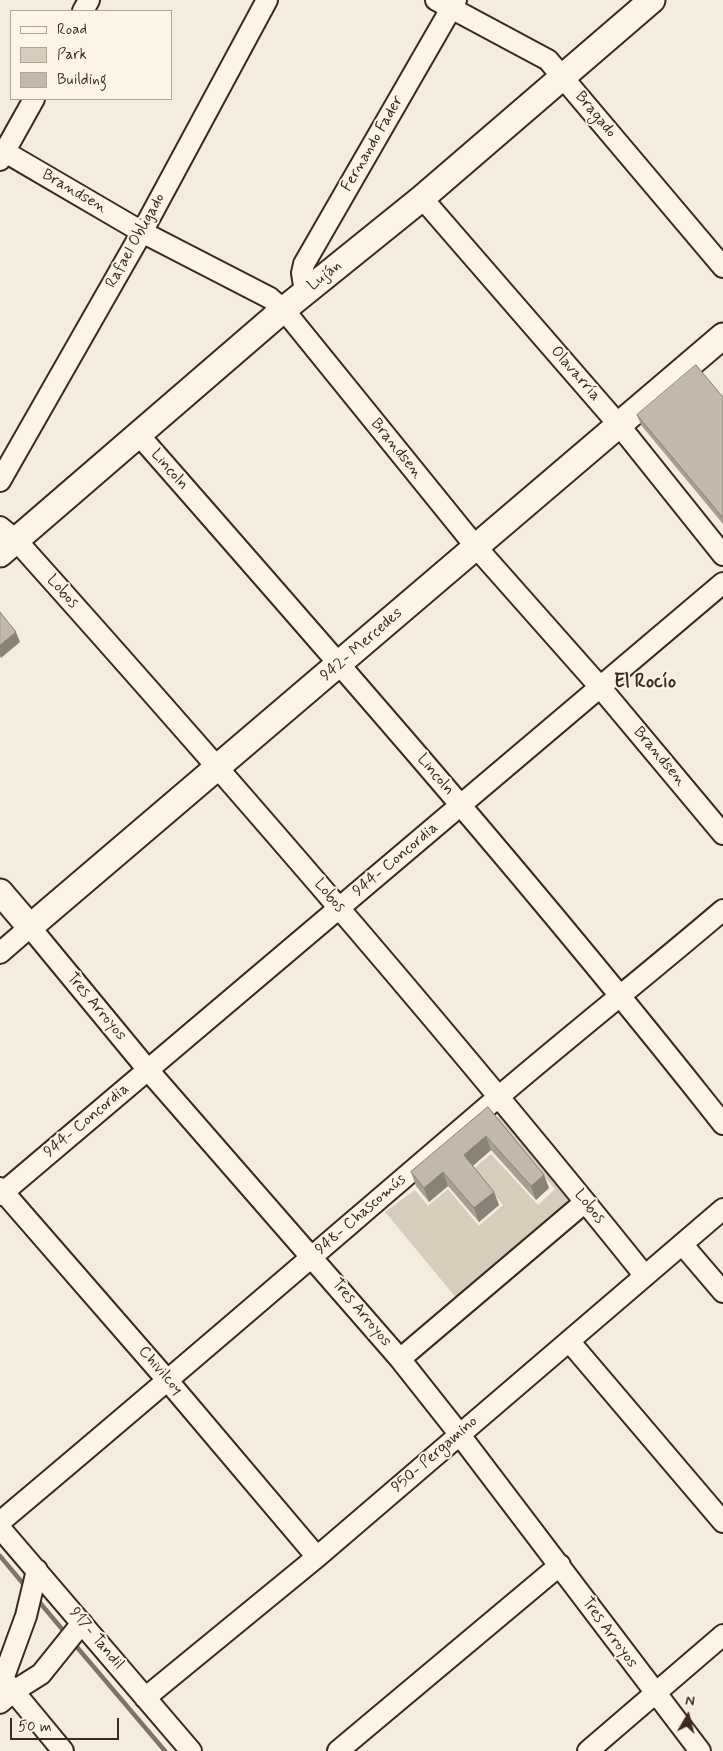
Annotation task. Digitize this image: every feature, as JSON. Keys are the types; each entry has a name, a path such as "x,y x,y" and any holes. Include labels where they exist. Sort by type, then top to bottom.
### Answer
{"main road":[{"name":"Luján","path":"5,540 138,434 305,292 422,198 652,0"},
{"name":"942- Mercedes","path":"30,927 723,336"},
{"name":"Tres Arroyos","path":"0,892 30,927"}],"street":[{"name":"Rafael Obligado","path":"0,480 142,232 267,0"},
{"name":"Bragado","path":"448,3 548,60 723,267"},
{"name":"Fernando Fader","path":"305,292 302,273 304,264 448,3"},
{"path":"2,153 33,100"},
{"name":"Brandsen","path":"2,153 142,232 270,298 284,310 476,547 600,687 723,834"},
{"name":"Olavarría","path":"422,198 619,425 723,554"},
{"name":"Lincoln","path":"138,434 340,664 622,996 723,1124"},
{"name":"Lobos","path":"5,540 219,767 498,1097 645,1276"},
{"name":"944- Concordia","path":"1,1192 148,1070 723,583"},
{"name":"948- Chascomús","path":"0,1522 168,1381 498,1097 622,996 723,910"},
{"name":"942- Mercedes","path":"0,952 30,927"},
{"name":"Tres Arroyos","path":"30,927 148,1070 400,1359 560,1565 654,1694 700,1751"},
{"name":"Chivilcoy","path":"1,1192 168,1381 317,1557"},
{"path":"400,1359 585,1202"},
{"name":"950- Pergamino","path":"146,1698 317,1557 723,1209"},
{"path":"682,1244 723,1292"},
{"path":"569,1341 723,1522"},
{"name":"917- Tandil","path":"0,1528 191,1751"},
{"path":"338,1751 560,1565"},
{"path":"4,1687 26,1616 37,1570"},
{"path":"4,1687 41,1674 82,1623"},
{"path":"588,1751 723,1635"},
{"path":"4,1687 63,1751"}],"green space":[{"path":"502,1113 576,1201 458,1300 385,1212 415,1190 428,1206 448,1189 479,1226 503,1205 473,1169 491,1154 538,1205 555,1189 496,1119"}],"building":[{"path":"696,365 723,396 723,518 637,415"},
{"path":"0,612 16,632 0,645"},
{"path":"488,1107 544,1175 531,1186 486,1136 464,1155 494,1192 474,1208 443,1172 424,1188 411,1172"}],"waterway":[{"path":"0,1556 26,1587"},
{"path":"36,1598 62,1629"},
{"path":"76,1646 165,1751"}],"district":[{"name":"El Rocío","path":"645,683"}]}
